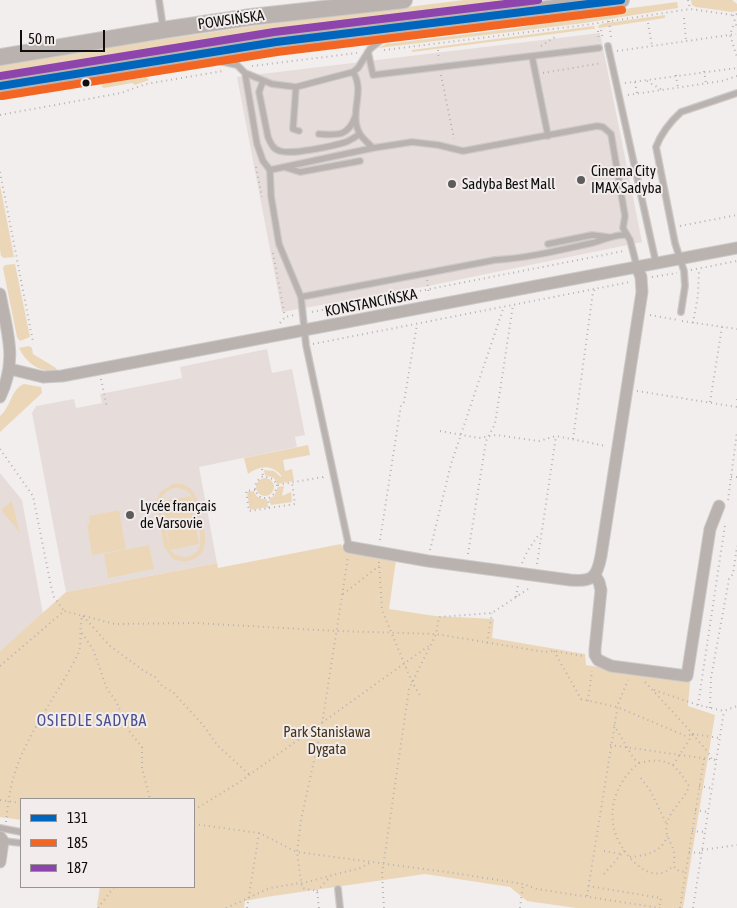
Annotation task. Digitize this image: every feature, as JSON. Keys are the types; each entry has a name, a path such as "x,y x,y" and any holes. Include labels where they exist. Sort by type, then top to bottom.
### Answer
{"main road":[{"name":"POWSIŃSKA","path":"0,57 316,5 404,0"},
{"name":"POWSIŃSKA","path":"0,86 189,55 620,0"}],"street":[{"name":"KONSTANCIŃSKA","path":"10,369 49,378 737,248"},
{"path":"349,547 428,561 541,577 585,581 595,575 599,568 601,556 642,292 642,280 637,267"},
{"path":"0,294 10,346 10,369 7,382 0,397"},
{"path":"595,575 601,590 595,655 603,663 611,666 687,676 710,529 719,506"},
{"path":"0,862 2,834"}],"lane":[{"path":"159,0 163,30"},
{"path":"189,55 237,65 245,73 263,81 296,87 353,72 376,43 398,27"},
{"path":"368,52 373,75 534,53 600,47"},
{"path":"608,49 656,264"},
{"path":"534,53 536,74 548,136"},
{"path":"319,134 341,134 350,128 355,114 359,85 353,72"},
{"path":"245,73 257,144 270,170 270,196 279,244 300,297 303,331 349,547"},
{"path":"263,81 259,92 270,144 276,149 290,153 352,140 360,134"},
{"path":"296,87 293,129 298,131"},
{"path":"681,312 685,286 684,272 656,147 681,112 737,92"},
{"path":"355,114 360,134 373,148"},
{"path":"270,170 373,148 412,142 438,145 463,151 597,126 603,127 611,134 625,216 623,228 633,249 637,267"},
{"path":"282,167 300,172 360,160"},
{"path":"548,244 592,235 609,237 626,235"},
{"path":"300,297 496,260 521,258 596,242 609,237"},
{"path":"2,834 20,832"},
{"path":"2,834 20,843"},
{"path":"338,889 340,908"}],"path":[{"path":"688,0 690,9"},
{"path":"733,15 737,28"},
{"path":"684,18 686,41"},
{"path":"608,21 611,41 608,49 652,46 736,34"},
{"path":"648,23 652,46"},
{"path":"734,26 730,35 737,57"},
{"path":"598,31 600,47"},
{"path":"534,53 555,37"},
{"path":"438,50 439,62"},
{"path":"536,74 602,63"},
{"path":"616,84 737,68"},
{"path":"705,71 706,83"},
{"path":"440,72 454,144"},
{"path":"676,76 678,88"},
{"path":"619,96 678,88 737,76"},
{"path":"645,80 662,90"},
{"path":"635,82 637,94"},
{"path":"0,172 33,342"},
{"path":"673,229 686,224 737,215"},
{"path":"280,330 279,324 285,317 633,249"},
{"path":"572,439 593,292 596,288 589,258"},
{"path":"306,346 737,261"},
{"path":"693,322 698,295 699,269"},
{"path":"466,566 486,442 495,424 514,305"},
{"path":"428,561 451,464 504,306"},
{"path":"659,317 737,329"},
{"path":"417,324 404,402 401,406 379,552 379,566 382,610 412,682 421,697"},
{"path":"710,402 722,326"},
{"path":"712,370 716,371"},
{"path":"101,379 107,408"},
{"path":"640,391 737,407"},
{"path":"440,431 479,438 496,435 540,442 556,436 604,446 619,445"},
{"path":"728,499 737,432"},
{"path":"384,908 382,880 409,689 436,634 439,617 492,613 541,577 556,436"},
{"path":"0,450 33,496 51,586 54,597 64,611 116,624 194,623 436,634 545,652 554,651 582,656 595,655 588,700"},
{"path":"262,469 263,476"},
{"path":"263,476 273,479 277,485 275,493 268,498 261,498 255,490 256,482 263,476"},
{"path":"277,485 325,476"},
{"path":"731,476 737,477"},
{"path":"255,490 246,491 249,511 295,504 292,483"},
{"path":"268,498 269,508"},
{"path":"698,705 726,519"},
{"path":"710,708 711,678 729,578 733,574 737,546"},
{"path":"317,891 302,888 298,852 301,820 322,724 349,547"},
{"path":"342,594 379,566 396,556"},
{"path":"0,666 64,611"},
{"path":"486,643 492,613"},
{"path":"2,834 12,782 25,746 79,652 82,640 82,616"},
{"path":"82,616 110,646 155,677 162,686 173,692 203,725 218,746 250,775"},
{"path":"81,631 93,649 105,682 116,701 129,731 142,748 142,768 150,798"},
{"path":"195,809 250,775 430,645"},
{"path":"554,651 581,699 617,707 686,736 693,734 719,738"},
{"path":"586,897 617,707 630,677 636,669 640,677 708,751 712,760"},
{"path":"652,689 698,705 724,711 737,706"},
{"path":"693,908 724,711"},
{"path":"614,724 634,759 639,763"},
{"path":"673,765 693,734"},
{"path":"610,745 716,760"},
{"path":"641,778 651,792 666,825 667,835 674,849 673,866 665,873 653,873 643,869 630,857 616,837 613,827 614,801 624,778 639,763 654,759 673,765 689,786 688,791 666,825"},
{"path":"680,908 704,759"},
{"path":"699,786 711,788"},
{"path":"0,800 20,803"},
{"path":"695,810 708,812"},
{"path":"195,824 259,833 298,852 448,872 523,884 537,889 660,908 661,898 588,886"},
{"path":"692,831 704,832"},
{"path":"247,908 259,833"},
{"path":"630,857 643,856 656,850 666,840 667,835"},
{"path":"689,852 701,852 737,845"},
{"path":"604,874 625,850"},
{"path":"604,851 621,854"},
{"path":"226,908 270,888 331,876 360,868 372,862"},
{"path":"673,866 681,872 686,872"},
{"path":"319,908 317,891 331,876"},
{"path":"520,908 523,884"},
{"path":"98,908 113,888"}],"shaded area":[{"path":"600,33 642,242 423,287 282,312 237,77"},
{"name":"Lycée français de Varsovie","path":"267,349 272,373 292,369 305,435 295,437 297,447 199,467 217,563 66,592 32,413 36,406 74,399 76,408 102,403 100,394 182,378 180,367"},
{"path":"0,473 22,500 43,614 0,651"}],"green space":[{"path":"464,0 532,0 516,4 184,46 0,78 0,66 123,45 262,25"},
{"path":"691,0 732,0 737,4 737,11 696,7 692,5"},
{"path":"677,2 678,8 584,23 378,48 386,44 518,28 585,14"},
{"path":"665,15 665,18 598,27 606,23"},
{"path":"594,26 595,29 412,52 412,50"},
{"path":"146,77 149,80 135,85 132,83 102,87 102,84"},
{"path":"0,185 14,257 4,258 1,256"},
{"path":"15,264 30,337 20,341 17,337 3,268 5,265"},
{"path":"29,346 32,348 33,354 56,368 57,371 39,369 34,366 19,348"},
{"path":"24,384 41,387 42,393 0,432 0,416 7,408 16,390"},
{"path":"308,445 310,455 283,460 285,471 292,469 294,481 277,484 274,478 265,475 264,470 274,471 281,477 281,475 273,469 265,467 248,474 244,458"},
{"path":"261,478 269,478 274,483 272,494 261,496 256,491 256,483"},
{"path":"173,484 180,484 189,487 194,492 205,539 202,553 194,559 178,561 173,559 164,547 156,502 160,492","holes":["174,488 185,490 191,495 199,528 200,545 198,550 195,554 187,557 178,556 170,550 199,544 191,496 162,501 170,549 160,506 164,495"]},
{"path":"284,486 282,496 291,492 292,502 271,505 269,499 274,496 278,487"},
{"path":"254,491 259,498 267,499 268,507 250,510 247,492"},
{"path":"12,501 20,533 1,510"},
{"path":"119,510 126,549 92,555 87,524 90,523 89,516"},
{"name":"Park Stanisława Dygata","path":"341,544 343,549 396,560 389,609 435,616 494,619 492,638 585,654 586,665 690,682 688,706 715,715 683,908 576,908 527,901 510,887 425,874 266,897 245,901 244,908 99,908 97,905 100,888 195,888 195,798 20,798 20,820 0,817 0,651 66,592 217,563 218,568"},
{"path":"149,545 154,569 108,578 104,554"}],"transit line":[{"name":"187","path":"0,76 274,32 538,0"},
{"name":"131","path":"0,86 276,42 621,0"},
{"name":"185","path":"2,96 277,52 622,10"}],"place":[{"name":"Cinema City IMAX Sadyba","path":"581,180"},
{"name":"Sadyba Best Mall","path":"452,184"},
{"name":"Lycée français de Varsovie","path":"130,515"}],"district":[{"name":"OSIEDLE SADYBA","path":"92,721"}]}
